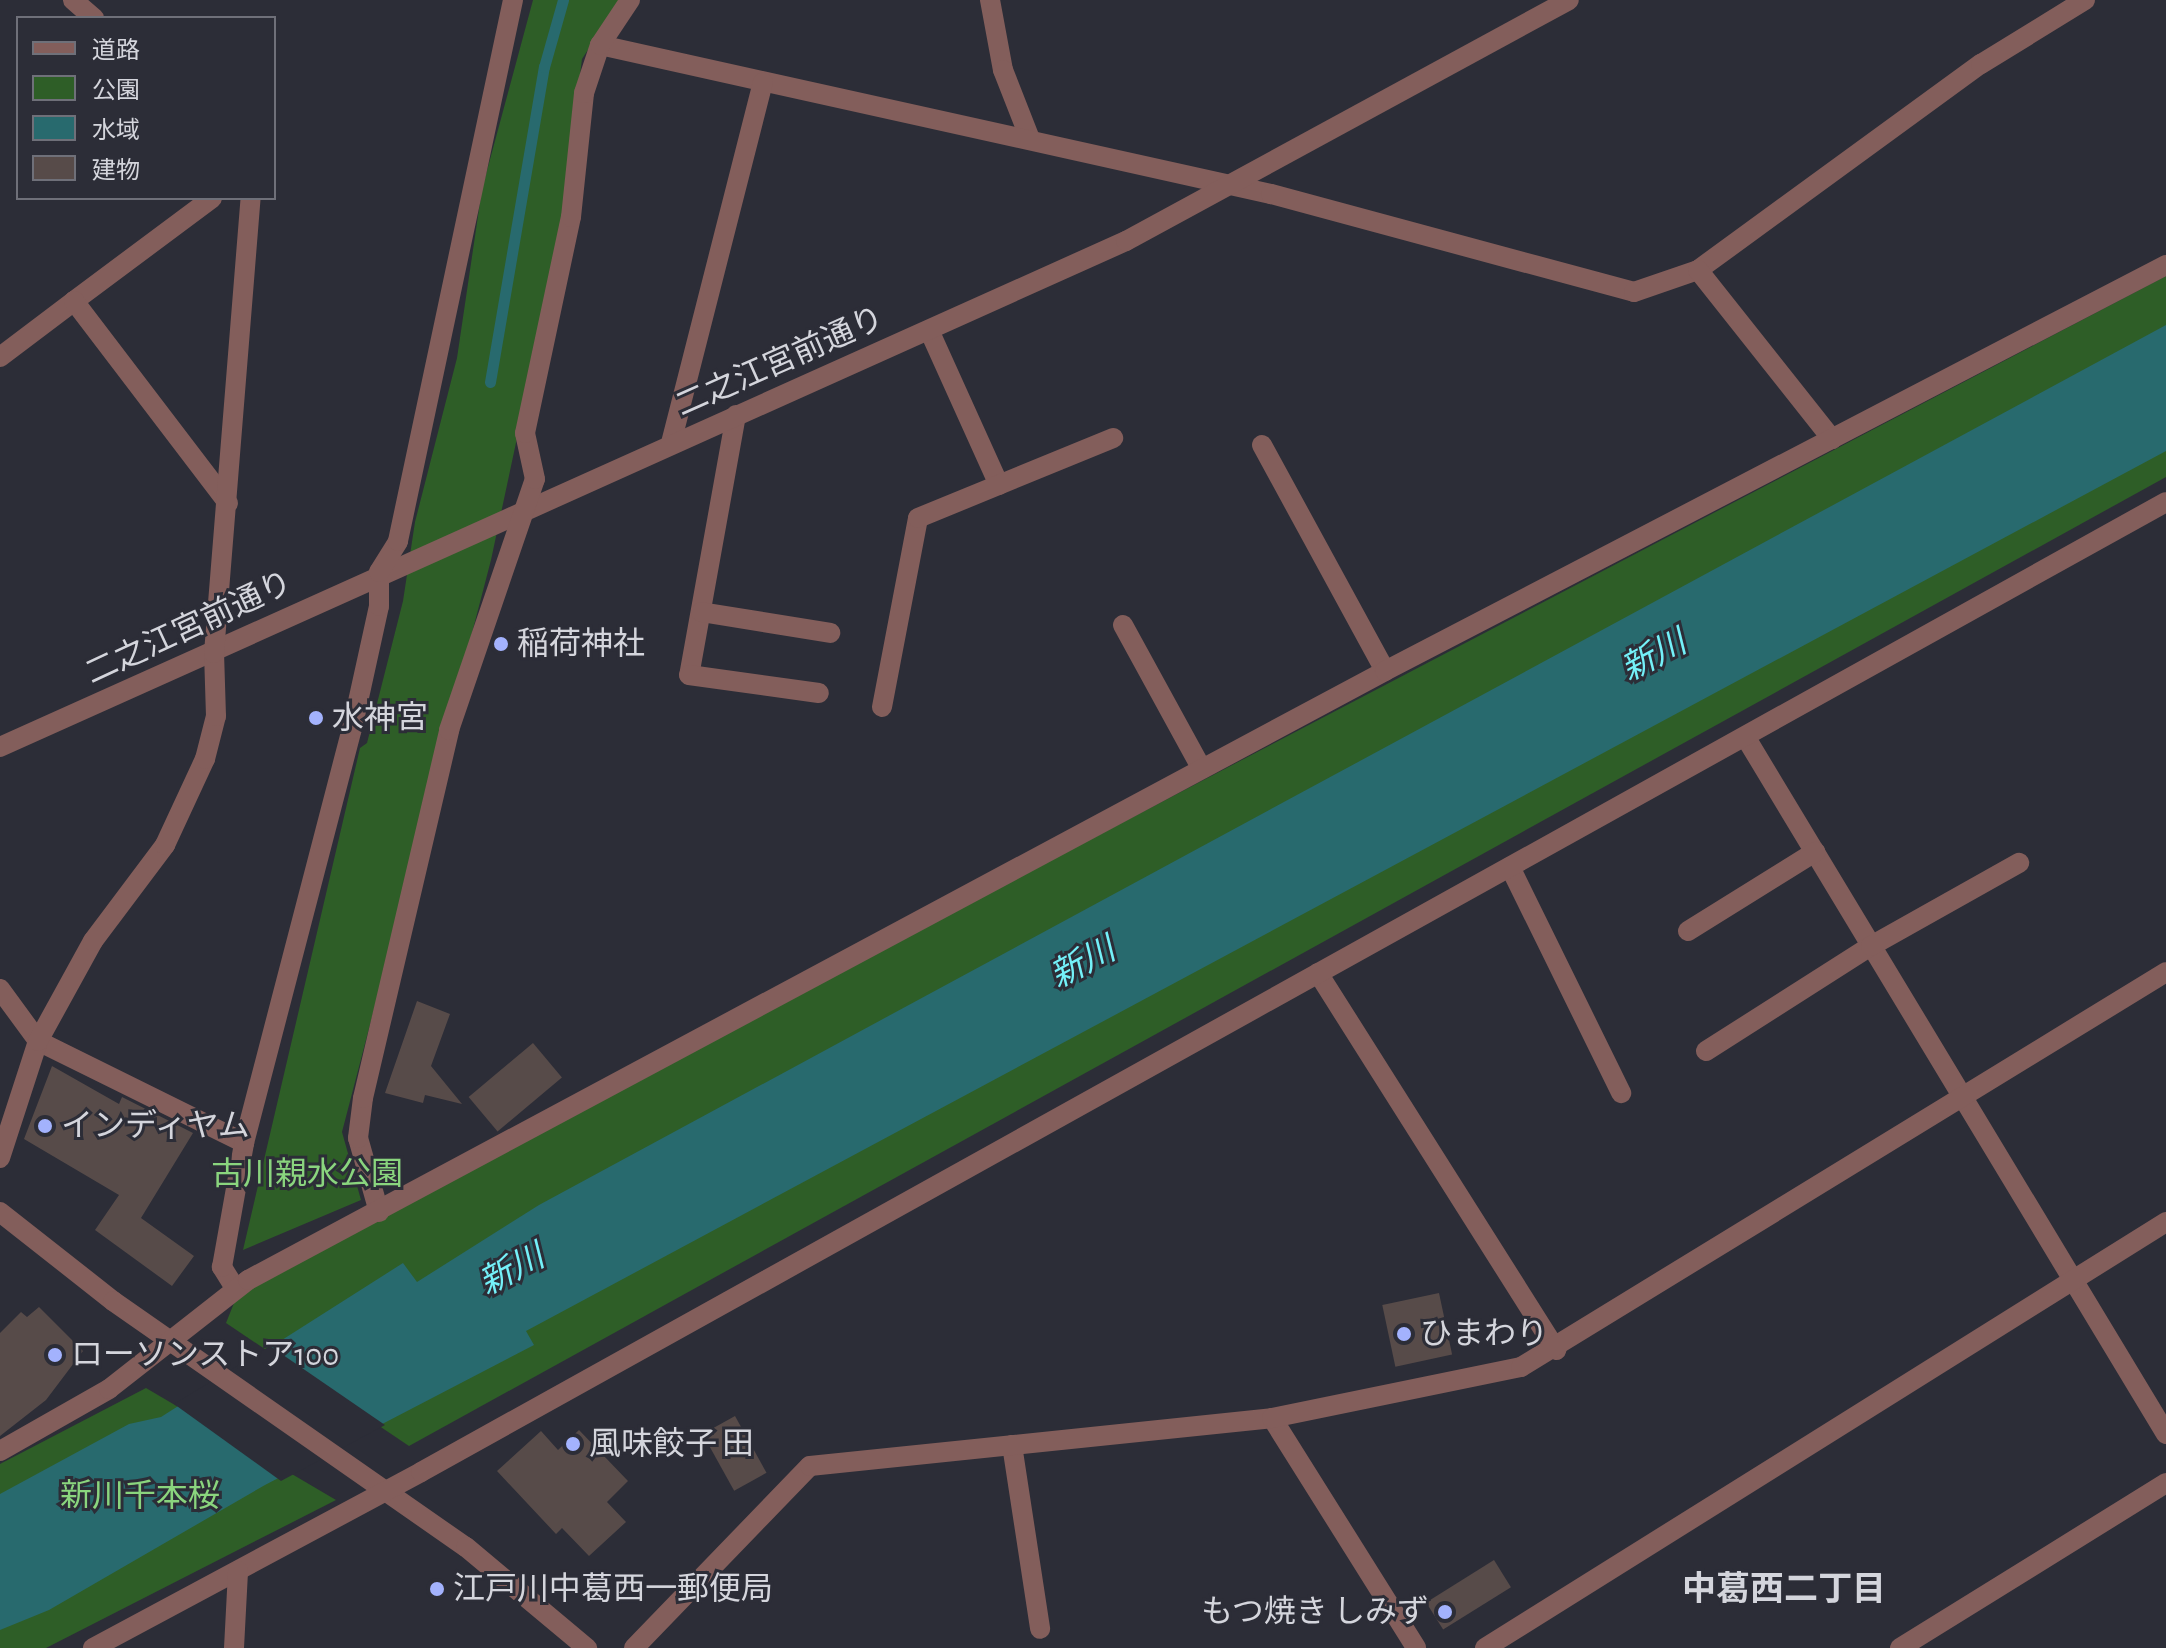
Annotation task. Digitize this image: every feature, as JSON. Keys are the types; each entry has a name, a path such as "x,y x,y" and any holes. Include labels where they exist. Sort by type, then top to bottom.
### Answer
{"street":[{"path":"73,0 92,16"},
{"path":"235,1288 222,1267 244,1143 352,729 379,606 379,572 398,541 513,0"},
{"path":"379,1212 358,1138 363,1098 449,730 483,616 526,511 535,479 525,433 571,217 584,93 600,45 630,0"},
{"path":"990,0 1003,70 1030,139"},
{"name":"二之江宮前通り","path":"0,747 214,653 379,572 526,511 671,443 929,330 1231,186 1569,0"},
{"path":"600,45 1231,186 1634,292 1698,270 1981,64 2085,0"},
{"path":"671,443 763,83"},
{"path":"0,357 209,200"},
{"path":"0,1158 38,1041 93,941 165,845 205,759 216,716 214,653 251,200"},
{"path":"0,1451 109,1389 235,1288 1385,671 2166,265"},
{"path":"1698,270 1832,439"},
{"path":"74,301 228,503"},
{"path":"929,330 999,485"},
{"path":"736,415 689,675 819,693"},
{"path":"882,707 918,518 1113,438"},
{"path":"1262,445 1385,671"},
{"path":"93,1648 386,1491 2166,502"},
{"path":"701,612 830,633"},
{"path":"1123,625 1202,769"},
{"path":"1746,738 2166,1434"},
{"path":"1688,931 1815,852"},
{"path":"1706,1051 1871,946 2019,863"},
{"path":"1510,867 1621,1093"},
{"path":"634,1648 810,1466 1272,1418 1521,1367 1556,1350 2166,972"},
{"path":"1318,973 1556,1350"},
{"path":"0,989 38,1041 244,1143"},
{"path":"0,1212 191,1356 466,1547 587,1648"},
{"path":"1485,1648 2166,1222"},
{"path":"1272,1418 1416,1648"},
{"path":"1012,1445 1040,1629"},
{"path":"1900,1648 2166,1483"},
{"path":"234,1648 238,1571"}],"green space":[{"name":"古川親水公園","path":"533,0 620,0 582,59 558,246 491,560 342,1132 361,1200 243,1250 360,748 367,743 403,601 415,522 457,358 482,189"},
{"path":"2166,276 2166,477 409,1446 226,1323 238,1293 795,994"},
{"name":"新川千本桜","path":"146,1388 336,1500 46,1648 0,1648 0,1464"}],"water":[{"name":"新川","path":"2166,325 2166,451 526,1331 534,1345 265,1485 49,1610 0,1630 0,1494 129,1424 161,1417 403,1263 417,1282 539,1205"}],"pier":[{"path":"270,1346 385,1425 281,1481 174,1404"}],"building":[{"path":"417,1001 450,1014 431,1066 462,1104 425,1095 423,1103 385,1093"},
{"path":"533,1043 562,1077 498,1131 469,1097"},
{"path":"52,1066 119,1104 122,1097 193,1133 141,1218 194,1256 172,1286 95,1230 119,1195 24,1139"},
{"path":"1439,1293 1452,1355 1395,1367 1382,1305"},
{"path":"39,1307 83,1351 46,1400 0,1436 0,1333 21,1312 27,1317"},
{"path":"735,1416 767,1473 734,1491 703,1434"},
{"path":"579,1430 628,1481 607,1502 626,1522 589,1556 562,1528 556,1534 497,1471 541,1431 558,1450"},
{"path":"1494,1560 1511,1587 1443,1630 1426,1602"}],"waterway":[{"path":"490,382 544,67 563,0"}],"place":[{"name":"稲荷神社","path":"501,644"},
{"name":"水神宮","path":"316,718"},
{"name":"インディヤム","path":"45,1126"},
{"name":"ひまわり","path":"1404,1334"},
{"name":"ローソンストア100","path":"55,1355"},
{"name":"風味餃子 田","path":"573,1444"},
{"name":"江戸川中葛西一郵便局","path":"437,1589"},
{"name":"もつ焼き しみず","path":"1445,1612"}],"district":[{"name":"中葛西二丁目","path":"1784,1591"}]}
